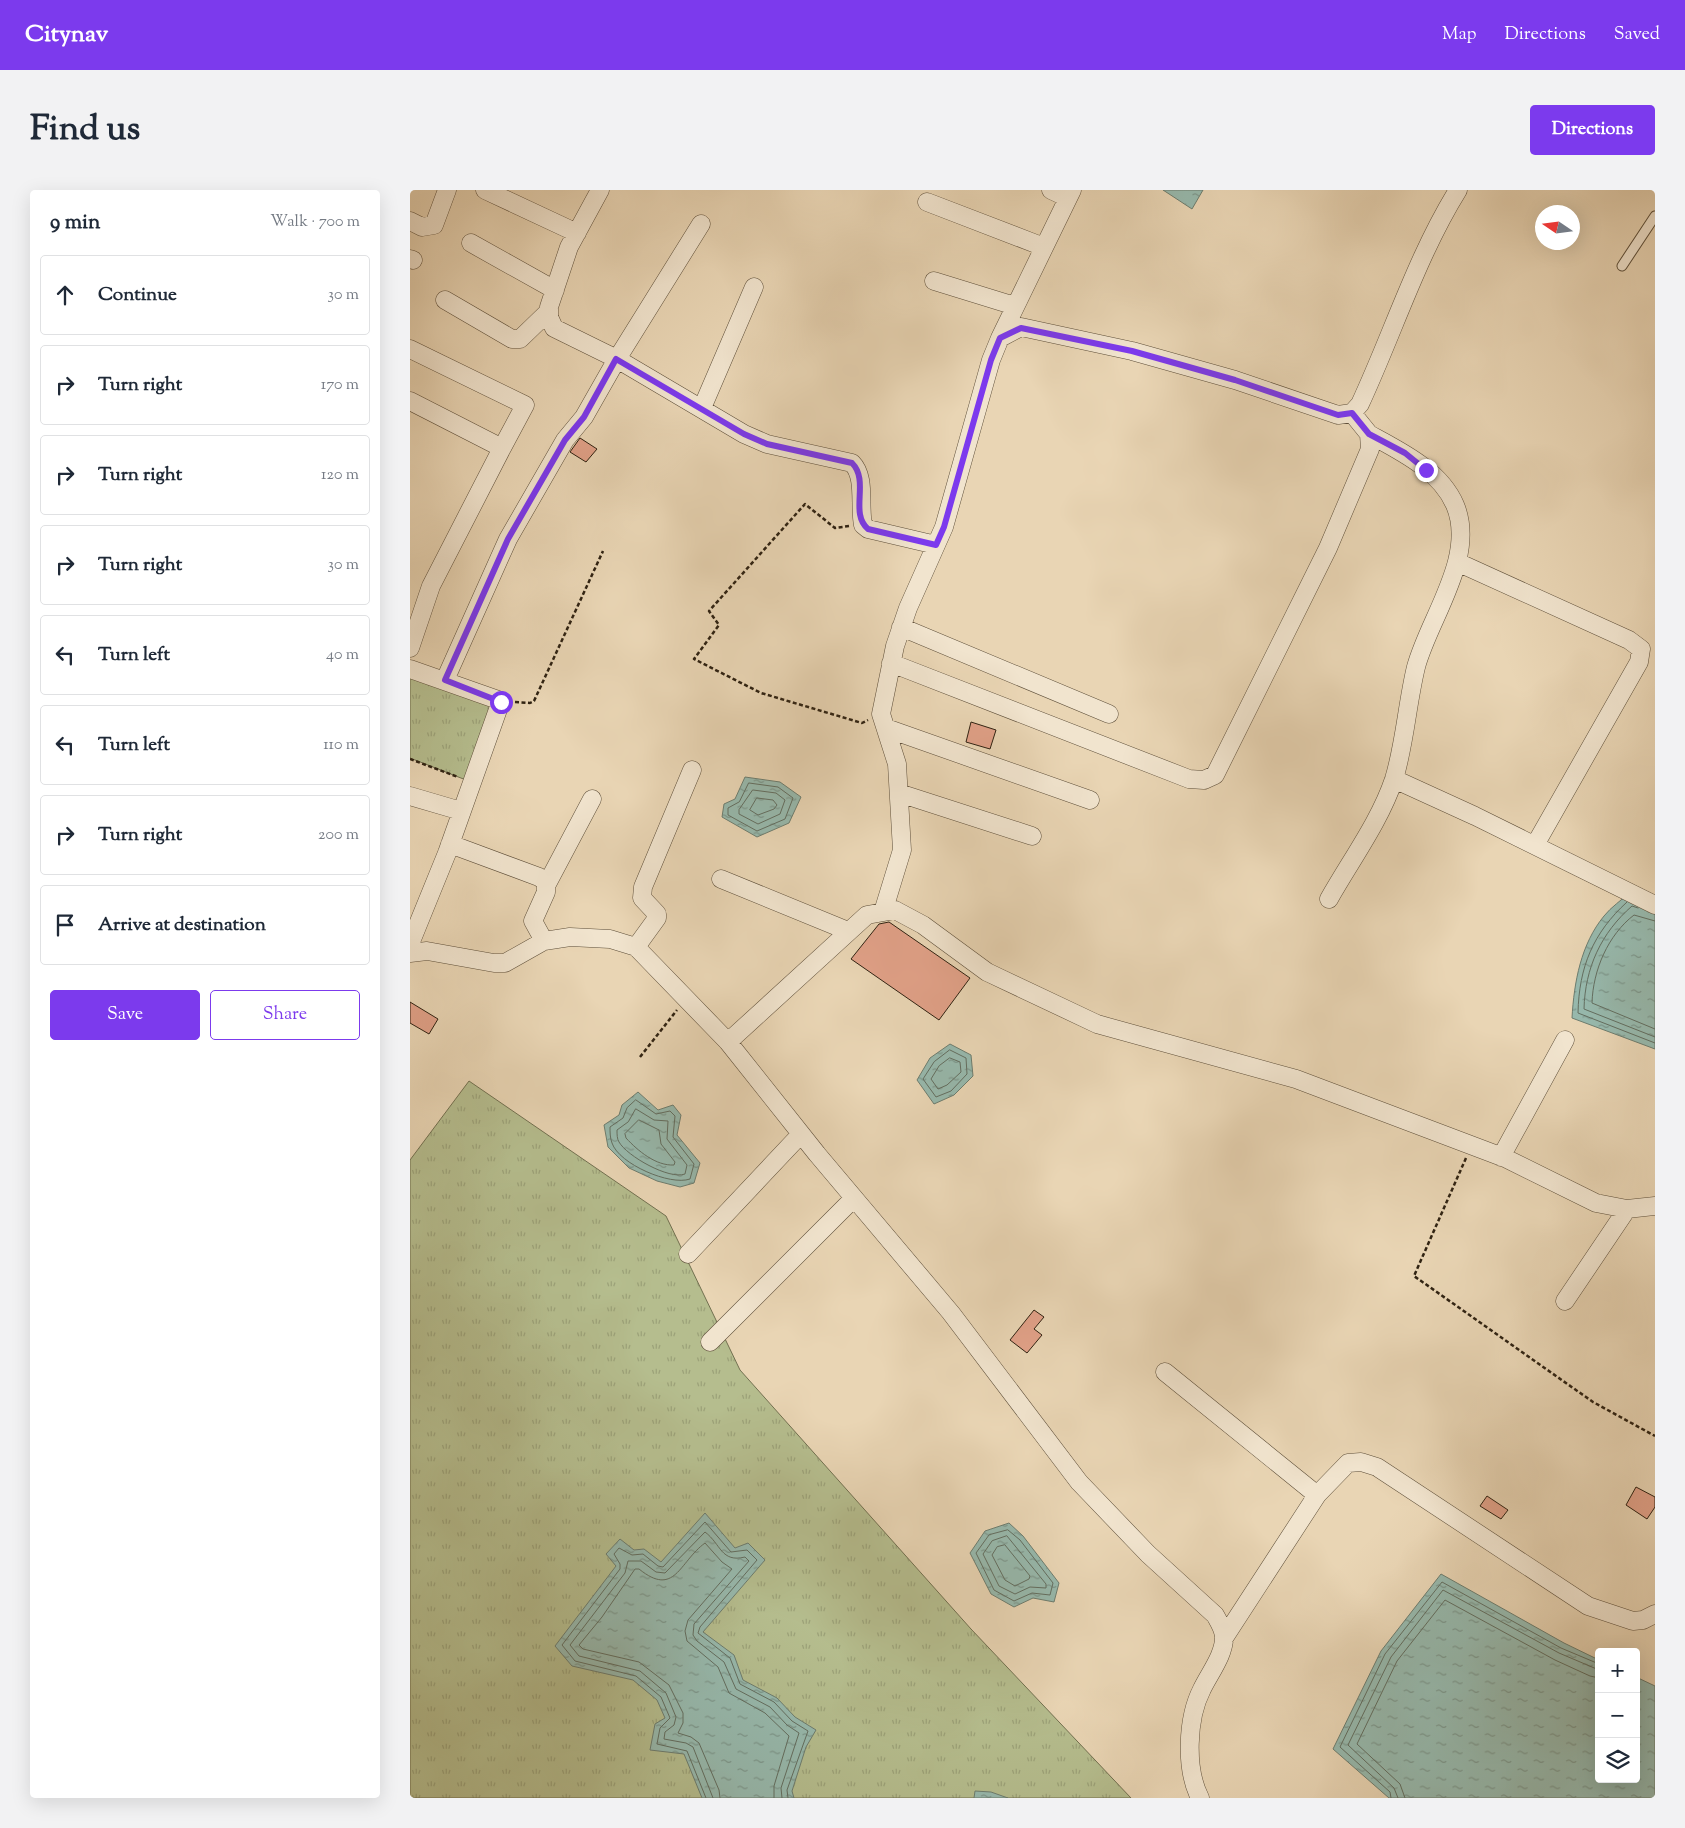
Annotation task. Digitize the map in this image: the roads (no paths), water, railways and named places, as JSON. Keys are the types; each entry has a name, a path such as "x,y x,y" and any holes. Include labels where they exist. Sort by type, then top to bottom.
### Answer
{"street":[{"path":"410,221 422,227 434,225 447,190"},
{"path":"485,190 577,233"},
{"path":"883,912 902,850 897,764 884,721 891,663 901,627 944,527 991,360 1015,306 1070,194 1051,190"},
{"path":"1000,338 1021,328 1132,351 1235,380 1338,415 1352,413 1360,404 1405,296 1447,208 1458,190"},
{"path":"444,300 512,339 520,339 549,311 569,247 594,192"},
{"path":"927,202 1044,247"},
{"path":"445,680 508,539 565,440 584,417 616,359 701,224"},
{"path":"471,243 555,290"},
{"path":"934,281 1015,306"},
{"path":"702,408 754,287"},
{"path":"549,311 554,328 616,359 744,434 767,444 852,463 858,469 861,477 860,508 863,524 868,529 936,545"},
{"path":"410,349 524,405 431,586 416,611 410,648"},
{"path":"410,401 502,448"},
{"path":"1329,898 1377,816 1394,779 1418,659 1457,562 1461,530 1455,506 1436,478 1405,453 1369,434 1352,413"},
{"path":"891,663 1190,780 1204,780 1215,775 1328,548 1370,448 1369,434"},
{"path":"1457,562 1629,640 1641,649 1639,662 1535,845"},
{"path":"901,627 1109,714"},
{"path":"410,669 445,680 501,702 450,844 410,944"},
{"path":"884,721 1090,800"},
{"path":"636,947 657,918 657,914 642,898 643,887 692,770"},
{"path":"1394,779 1535,845 1655,905"},
{"path":"899,793 1032,836"},
{"path":"410,796 461,811"},
{"path":"544,941 533,921 547,884 592,799"},
{"path":"450,844 539,877 547,884"},
{"path":"721,879 848,931"},
{"path":"728,1042 867,915 895,910 923,925 987,972 1097,1024 1296,1079 1501,1157 1596,1203 1627,1209 1655,1206"},
{"path":"410,953 426,951 494,963 505,963 544,941 570,937 610,939 636,947 728,1042 801,1134 951,1313 1079,1482 1148,1554 1215,1615 1224,1638"},
{"path":"1501,1157 1565,1040"},
{"path":"688,1254 801,1134"},
{"path":"710,1342 854,1198"},
{"path":"1565,1301 1627,1209"},
{"path":"1165,1372 1317,1495"},
{"path":"1200,1798 1188,1747 1200,1692 1218,1656 1224,1638 1317,1495 1348,1463 1362,1462 1377,1467 1588,1606 1633,1621 1643,1620 1655,1614"}],"lane":[{"path":"1622,266 1655,216"}],"water":[{"path":"1163,190 1203,190 1192,209"},
{"path":"745,777 780,782 801,797 789,823 757,837 722,817 724,804 735,799"},
{"path":"1630,892 1655,902 1655,1049 1572,1018 1577,977 1584,951 1596,927 1607,913"},
{"path":"950,1044 971,1055 973,1076 954,1095 934,1104 917,1080 930,1058"},
{"path":"638,1092 658,1110 673,1105 681,1115 677,1135 700,1163 694,1183 680,1187 657,1181 629,1168 608,1147 604,1125 619,1115 622,1105"},
{"path":"705,1513 735,1548 748,1543 765,1560 703,1632 734,1655 743,1680 777,1698 795,1717 816,1730 806,1747 792,1791 794,1798 702,1798 684,1754 650,1750 655,1724 665,1718 657,1700 633,1680 572,1666 555,1646 616,1566 606,1554 620,1539 634,1550 644,1549 661,1562"},
{"path":"1009,1523 1023,1536 1059,1583 1054,1602 1033,1598 1014,1607 991,1594 970,1553 985,1531"},
{"path":"1441,1574 1564,1643 1595,1658 1595,1783 1640,1783 1640,1679 1655,1686 1655,1798 1389,1798 1333,1749 1381,1651"},
{"path":"975,1791 991,1792 1008,1798 974,1798"}]}
